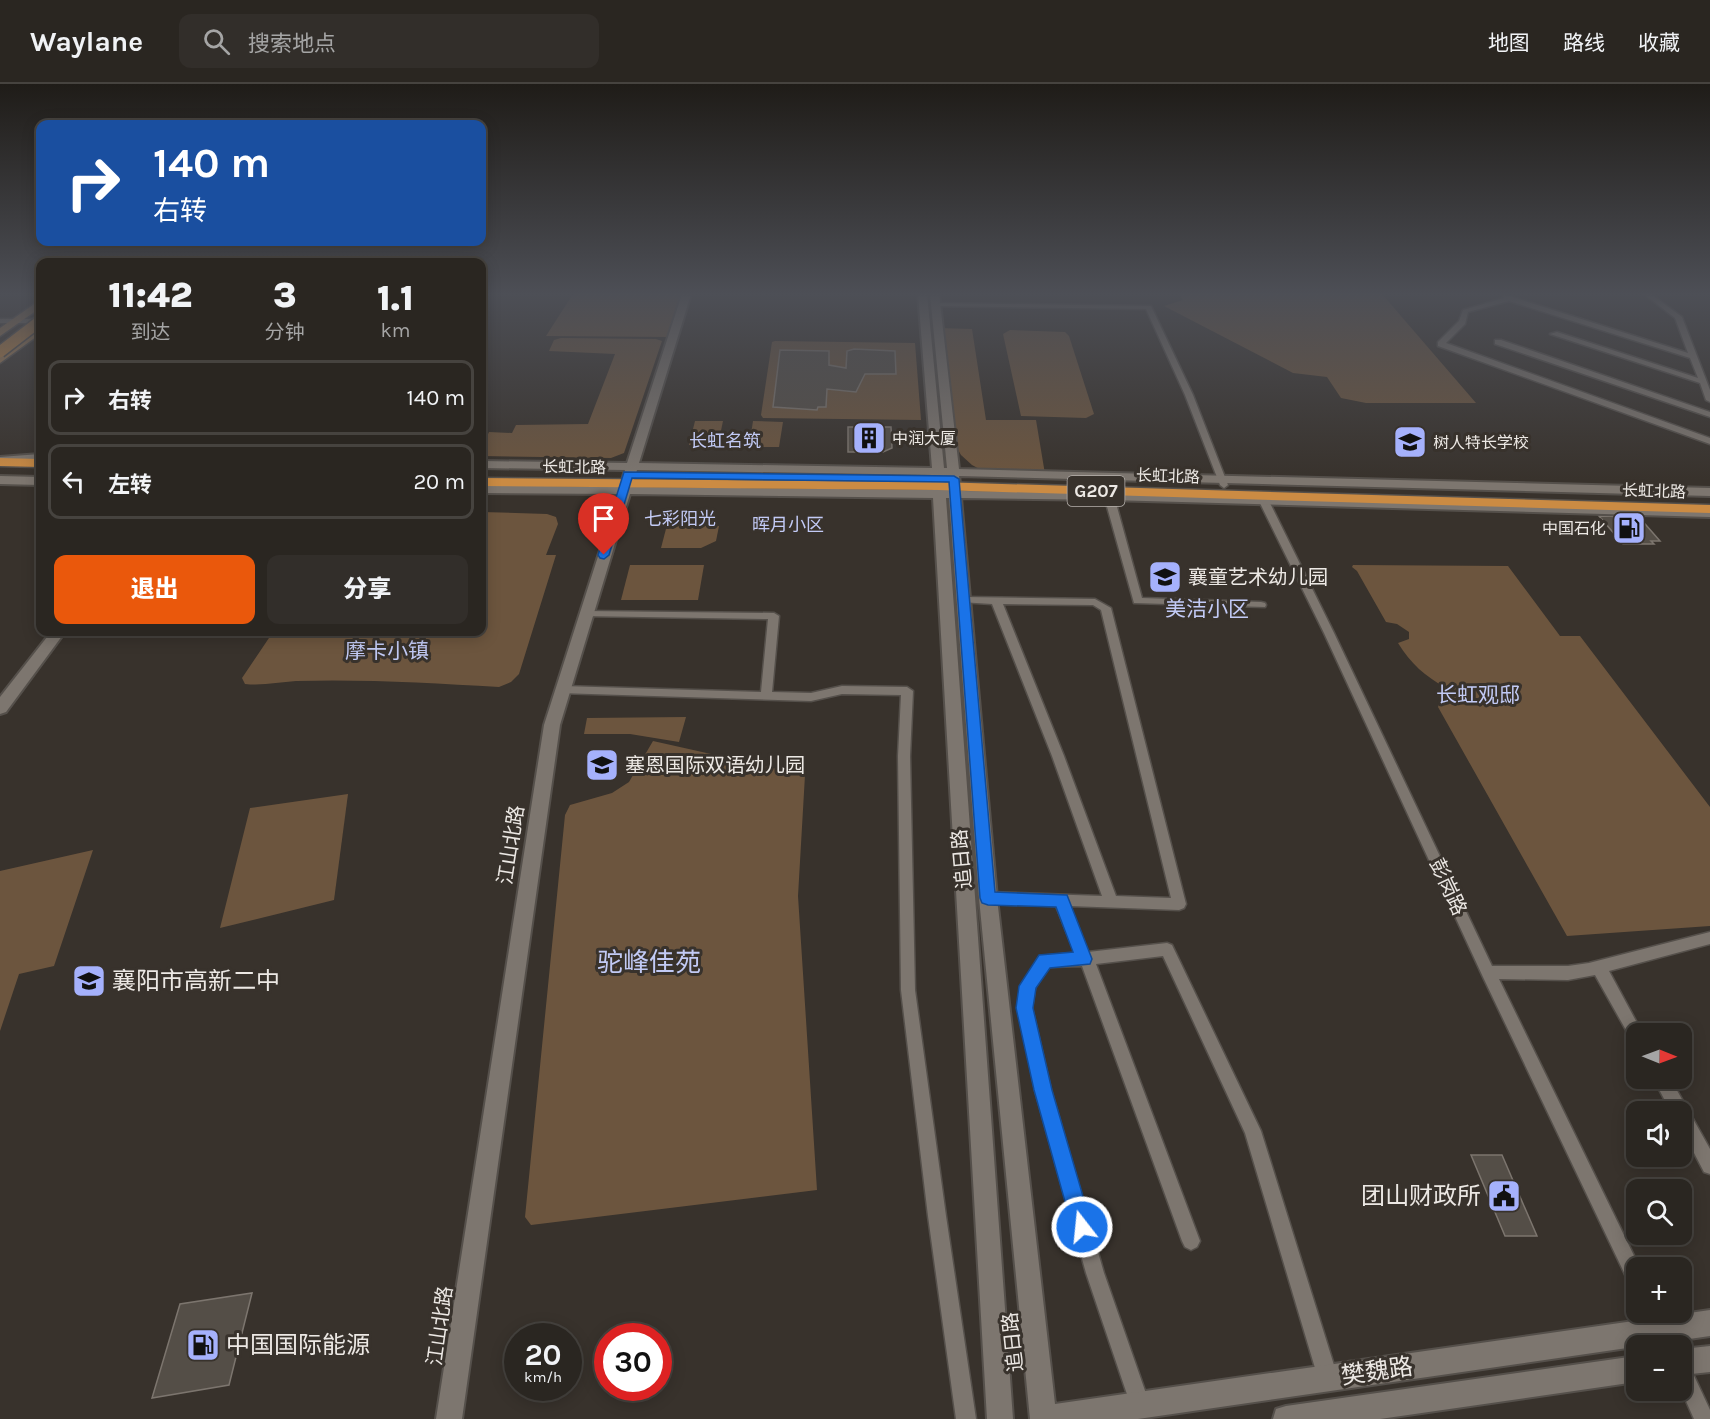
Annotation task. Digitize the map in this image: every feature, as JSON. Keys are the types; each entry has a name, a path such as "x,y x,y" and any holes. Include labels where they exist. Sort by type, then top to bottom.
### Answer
{"highway":[{"path":"0,462 36,463"},
{"name":"长虹北路","path":"486,472 627,480 946,483 1222,482 1710,500"},
{"path":"0,474 36,475"},
{"name":"长虹北路","path":"486,482 874,478 1263,498 1710,511"}],"street":[{"name":"江山北路","path":"448,1419 549,745 563,690 666,356"},
{"name":"追日路","path":"936,356 946,483 1000,1419"},
{"path":"1171,356 1189,395 1222,482"},
{"path":"1475,356 1710,441"},
{"path":"1540,356 1710,415"},
{"path":"1623,356 1702,382"},
{"path":"1694,357 1710,400"},
{"path":"874,478 923,462 942,435 972,465 985,472 1030,481"},
{"path":"0,462 36,458"},
{"path":"486,464 627,480"},
{"path":"486,489 627,480 899,471 946,483 1110,496 1263,498"},
{"path":"946,483 985,472 1222,482 1710,492"},
{"path":"0,480 36,481"},
{"name":"追日路","path":"946,483 964,600 988,898 1044,1419"},
{"path":"1110,496 1138,601 1261,606"},
{"name":"彭岗路","path":"1263,498 1626,1258"},
{"path":"964,600 1095,602 1106,608 1179,904 988,898"},
{"path":"996,600 1058,756 1111,902"},
{"path":"586,614 774,616 766,695"},
{"path":"0,692 44,636"},
{"path":"0,708 55,636"},
{"path":"563,690 811,697 842,690 907,691 904,756 908,990 936,1216 966,1419"},
{"path":"1061,900 1084,959 1088,962 1191,1241"},
{"path":"1488,972 1568,973 1599,968 1710,938"},
{"path":"1140,1405 1095,1273 1043,1090 1025,1008 1028,986 1045,961 1084,959 1167,949 1253,1131 1329,1378"},
{"path":"1599,968 1630,1023"},
{"path":"1692,1133 1710,1166"},
{"name":"樊魏路","path":"1044,1419 1710,1323"},
{"path":"1692,1361 1710,1359"},
{"name":"樊魏路","path":"1286,1419 1626,1370"},
{"path":"1692,1393 1704,1419"}],"shaded area":[{"path":"614,356 657,356 624,453 611,458 486,456 486,438 489,432 512,433 516,425 588,424"},
{"path":"770,356 916,356 921,420 763,418 761,415"},
{"path":"941,356 976,356 986,420 1036,420 1045,474 985,472 972,465 961,455 949,434"},
{"path":"1008,356 1076,356 1094,414 1086,418 1021,416"},
{"path":"1261,356 1436,356 1476,403 1366,403 1341,398 1327,377 1293,373"},
{"path":"695,421 723,421 718,445 689,445"},
{"path":"753,421 783,422 779,447 749,447"},
{"path":"486,512 547,514 556,517 558,524 546,555 556,555 519,674 511,682 499,687 347,681 245,684 242,678 270,636 486,636"},
{"path":"667,525 719,526 716,541 701,548 661,548"},
{"path":"630,565 704,565 698,600 621,600"},
{"path":"1353,565 1508,566 1560,636 1580,636 1710,807 1710,926 1567,936 1438,707 1446,688 1431,679 1408,657 1398,643 1409,639 1409,632 1397,624 1386,622 1357,571 1352,567"},
{"path":"686,717 679,742 630,734 584,734 587,718"},
{"path":"653,741 805,775 798,896 817,1190 531,1225 525,1217 565,815 570,805 612,793 629,782"},
{"path":"348,794 334,900 220,928 250,808"},
{"path":"93,850 54,966 19,974 0,1031 0,871"}],"building":[{"path":"779,356 829,356 829,365 846,368 847,356 895,356 896,374 865,374 856,392 827,389 826,407 818,407 817,410 773,407"},
{"name":"中润大厦","path":"848,427 891,427 892,448 883,452 848,452"},
{"name":"中国石化","path":"1599,516 1639,517 1660,541 1651,541 1654,544 1623,544"},
{"name":"团山财政所","path":"1471,1155 1502,1155 1537,1236 1505,1236"},
{"name":"中国国际能源","path":"252,1293 229,1385 152,1398 180,1304"}],"place":[{"name":"中润大厦","path":"869,438"},
{"name":"树人特长学校","path":"1410,442"},
{"name":"中国石化","path":"1629,528"},
{"name":"襄童艺术幼儿园","path":"1165,577"},
{"name":"塞恩国际双语幼儿园","path":"602,765"},
{"name":"襄阳市高新二中","path":"89,981"},
{"name":"团山财政所","path":"1504,1196"},
{"name":"中国国际能源","path":"203,1345"}],"district":[{"name":"长虹名筑","path":"725,441"},
{"name":"七彩阳光","path":"680,519"},
{"name":"晖月小区","path":"788,525"},
{"name":"美洁小区","path":"1207,609"},
{"name":"摩卡小镇","path":"387,651"},
{"name":"长虹观邸","path":"1478,695"},
{"name":"驼峰佳苑","path":"649,962"}],"route":[{"path":"604,555 628,475 954,479 988,898 1061,900 1084,959 1045,961 1028,986 1025,1008 1043,1090 1082,1227"}]}
